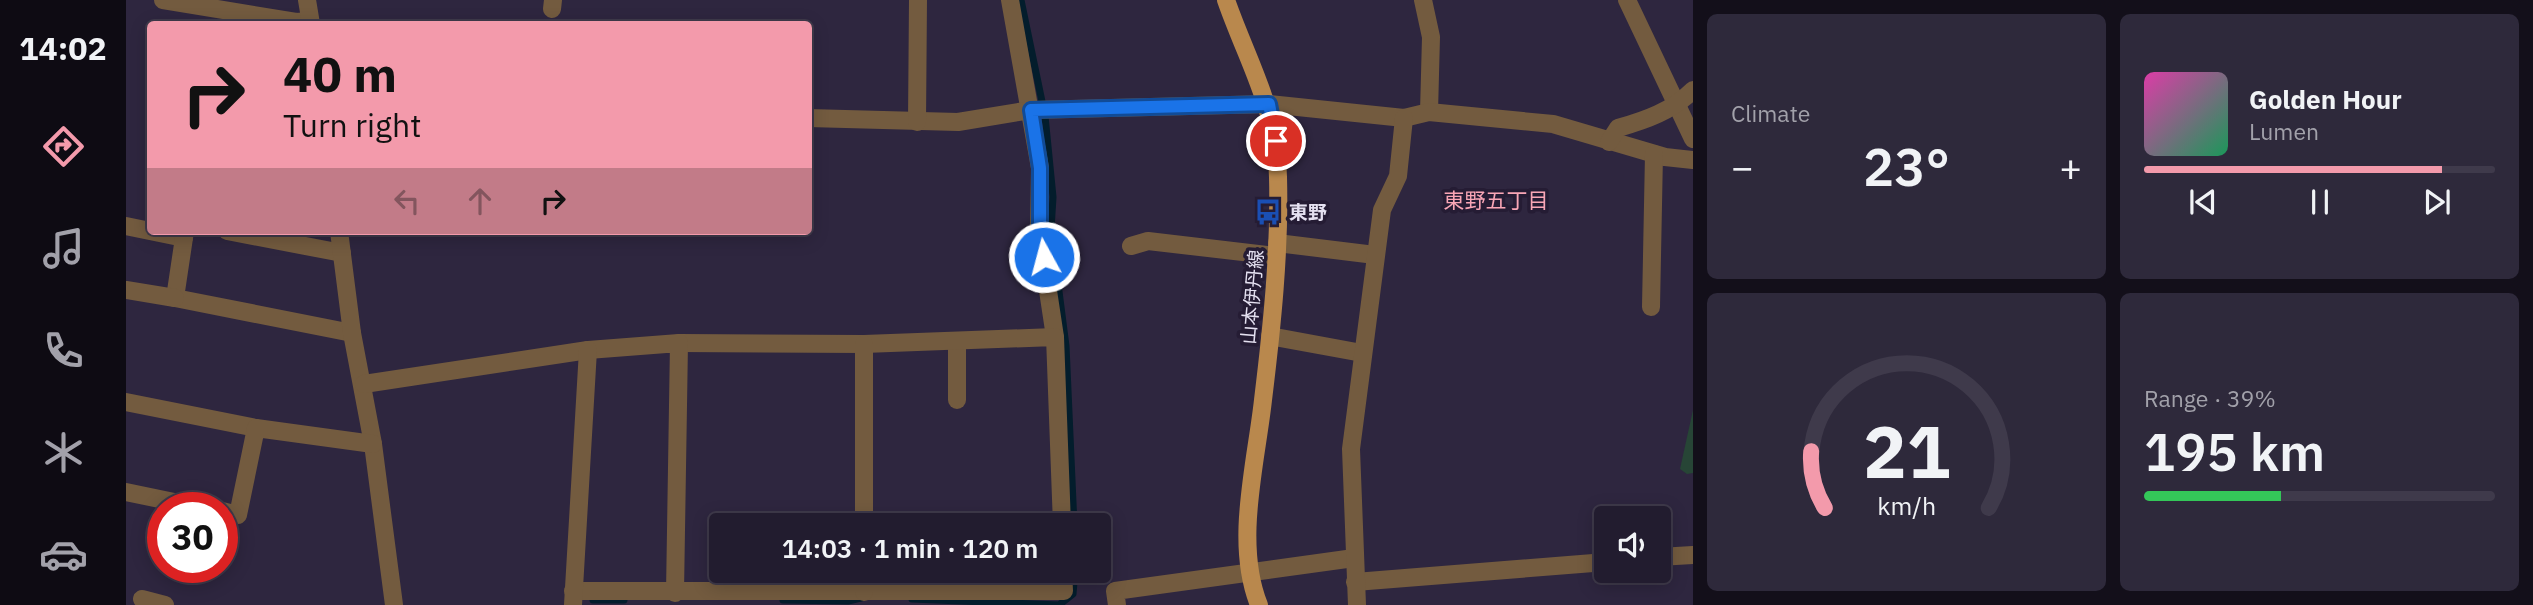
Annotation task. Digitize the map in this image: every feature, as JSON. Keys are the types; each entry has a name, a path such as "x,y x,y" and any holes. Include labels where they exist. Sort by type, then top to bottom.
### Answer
{"main road":[{"name":"山本伊丹線","path":"1226,0 1269,104 1275,132 1278,177 1277,249 1270,336 1252,497 1249,570 1259,605"}],"street":[{"path":"163,0 290,21"},
{"path":"307,0 310,21"},
{"path":"917,122 918,0"},
{"path":"1010,0 1040,168 1040,231 1055,337 1062,513"},
{"path":"1423,0 1431,37 1429,112"},
{"path":"1627,0 1693,139"},
{"path":"1609,142 1618,128 1654,118 1676,102 1681,102 1693,90"},
{"path":"812,118 958,122 1031,110 1269,104 1404,118 1429,112 1553,124 1654,154 1693,160"},
{"path":"1357,605 1351,449 1382,210 1398,176 1404,118"},
{"path":"1651,307 1659,270 1654,154"},
{"path":"126,226 147,229"},
{"path":"175,298 185,235"},
{"path":"248,235 342,253"},
{"path":"340,235 352,333 373,444 394,605"},
{"path":"1131,247 1148,241 1375,255"},
{"path":"126,290 352,333"},
{"path":"1270,336 1362,353"},
{"path":"363,384 588,350 679,343 864,344 1055,337"},
{"path":"957,342 957,400"},
{"path":"675,593 679,343"},
{"path":"860,513 858,506 864,344"},
{"path":"588,350 573,598 675,593 1064,591 1064,583"},
{"path":"126,402 256,428 373,444"},
{"path":"238,514 256,428"},
{"path":"126,492 147,496"},
{"path":"1671,556 1693,555"},
{"path":"1117,605 1115,590 1354,558"},
{"path":"1355,582 1594,563"},
{"path":"864,583 864,592"},
{"path":"142,599 165,605"}],"green space":[{"path":"1693,410 1693,473 1687,474 1680,469"}],"waterway":[{"path":"1021,0 1045,116 1053,197 1051,229 1066,346 1073,513"},
{"path":"912,599 1059,605 1073,594 1074,583"},
{"path":"783,600 848,601 861,598"},
{"path":"593,600 624,600"}],"place":[{"name":"東野","path":"1268,212"}],"district":[{"name":"東野五丁目","path":"1496,200"}],"route":[{"path":"1044,257 1040,231 1040,168 1031,110 1269,104 1276,141"}]}
